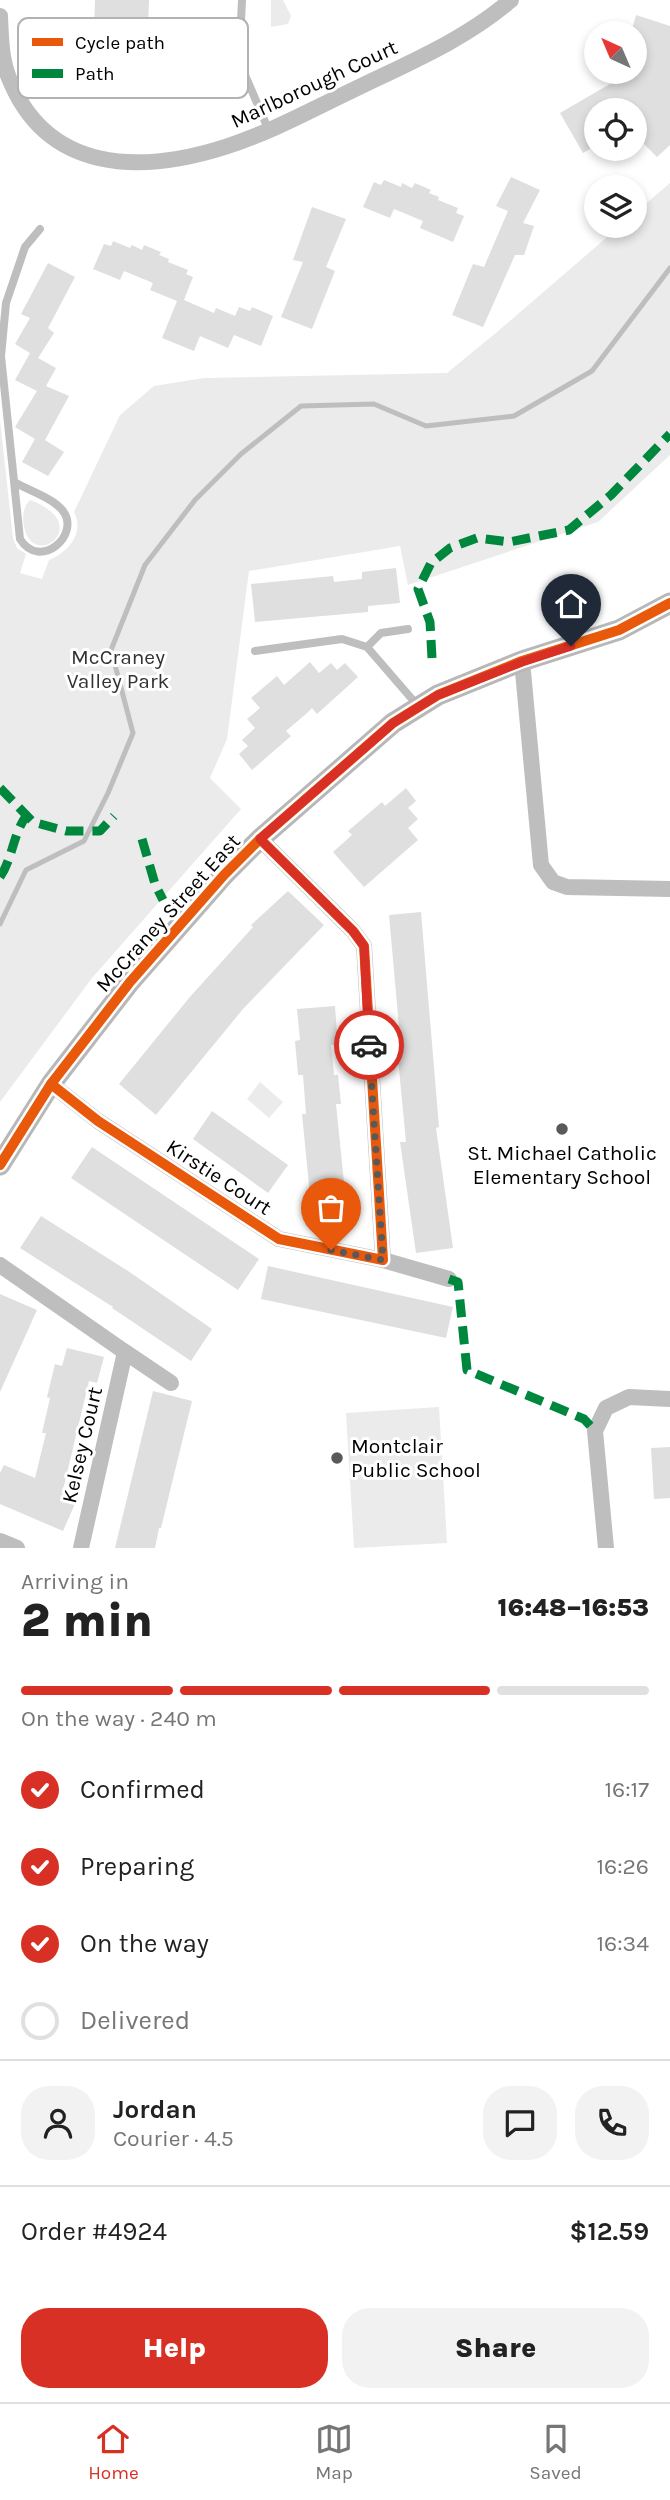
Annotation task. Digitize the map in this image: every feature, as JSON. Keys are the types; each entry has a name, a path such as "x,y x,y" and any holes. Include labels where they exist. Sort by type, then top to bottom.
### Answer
{"street":[{"name":"Marlborough Court","path":"19,98 24,109 41,129 62,146 80,153 117,162 146,163 223,148 269,131 405,66 478,26 512,0"},
{"name":"Marlborough Court","path":"0,16 1,45 8,76 18,97"},
{"name":"McCraney Street East","path":"0,1165 51,1084 130,982 224,875 260,839 393,723 438,695 522,662 619,630 670,603"},
{"path":"522,662 541,865 553,882 567,887 670,889"},
{"path":"260,839 353,931 364,946 383,1260"},
{"name":"Kirstie Court","path":"51,1084 98,1121 279,1239 383,1260 449,1279"},
{"path":"0,1265 171,1383"},
{"name":"Kelsey Court","path":"81,1548 125,1352"},
{"path":"606,1548 595,1431 606,1408 629,1397 670,1399"},
{"path":"0,1541 17,1548"}],"lane":[{"path":"241,18 242,0"},
{"path":"248,82 269,131"},
{"path":"16,483 52,502 66,517 67,530 62,539 41,553 33,551 20,539 1,356 6,303 25,247 40,229"},
{"path":"367,647 382,633 408,629"},
{"path":"255,651 342,639 367,647 419,707"}],"green space":[{"path":"271,0 283,0 291,16 288,24 271,27"},
{"name":"McCraney Valley Park","path":"670,183 670,455 598,522 408,585 400,546 249,571 227,739 210,778 241,809 92,978 0,1102 0,420 13,538 17,548 26,554 20,573 42,579 49,560 73,541 77,527 74,512 120,415 154,386 204,378 447,373 606,238 647,238 647,203"},
{"path":"30,500 49,510 58,521 59,531 55,540 47,545 37,545 29,539 24,526 24,512"},
{"path":"260,1082 283,1102 269,1118 247,1099"},
{"path":"439,1407 447,1543 354,1548 346,1413"}],"building":[{"path":"95,0 149,0 148,18 94,18"},
{"path":"636,15 670,26 670,145 657,157 647,147 647,98 586,98 610,84 648,84 648,21 634,21"},
{"path":"584,99 584,152 583,153 560,113"},
{"path":"511,177 540,190 523,223 534,226 524,255 515,255 483,327 452,315 473,264 484,267 508,211 496,206"},
{"path":"384,180 401,187 402,183 412,188 415,183 431,190 429,193 439,197 438,200 458,208 456,213 464,216 453,242 420,228 423,221 394,209 390,218 363,207 374,182 381,185"},
{"path":"312,207 346,219 326,267 335,271 312,329 281,317 303,262 293,260"},
{"path":"113,241 142,250 144,245 161,252 159,255 169,259 168,262 188,270 186,274 193,277 184,300 214,313 216,308 235,316 239,307 250,311 252,307 273,316 261,346 234,335 228,348 200,336 194,351 162,338 177,301 150,290 153,283 124,271 120,280 93,269 104,244 111,246"},
{"path":"48,263 75,277 48,328 54,333 38,358 56,368 46,386 69,396 45,440 64,452 48,476 22,462 35,439 15,427 37,391 15,380 30,353 15,344 30,318 21,314"},
{"path":"396,568 400,603 368,606 368,612 255,622 251,584 333,576 334,582 362,579 362,572"},
{"path":"310,662 319,673 331,663 337,670 345,663 358,677 317,714 312,708 286,731 291,736 252,770 239,754 248,746 242,740 255,728 247,719 260,708 251,698 277,676 284,685"},
{"path":"406,788 416,801 408,808 418,819 408,828 418,840 364,887 333,852 352,835 348,831 382,802 385,806"},
{"path":"288,891 324,925 243,1009 156,1115 119,1084 189,998 253,927 251,925"},
{"path":"421,912 439,1127 436,1128 453,1248 416,1253 400,1142 406,1142 396,1038 400,1038 389,915"},
{"path":"335,1006 338,1044 331,1045 341,1104 336,1104 348,1222 313,1226 302,1114 306,1114 303,1075 298,1075 295,1041 300,1040 297,1009"},
{"path":"212,1111 288,1165 268,1193 193,1139"},
{"path":"92,1147 259,1259 238,1290 71,1178"},
{"path":"41,1216 212,1329 191,1361 20,1248"},
{"path":"268,1266 453,1307 446,1338 261,1299"},
{"path":"0,1294 37,1310 0,1392"},
{"path":"67,1348 104,1357 97,1383 89,1381 63,1490 78,1497 63,1531 0,1504 0,1473 4,1465 35,1478 46,1433 42,1433 55,1364 62,1366"},
{"path":"153,1391 192,1401 155,1548 115,1548"},
{"path":"670,1447 670,1498 654,1499 651,1448"}],"waterway":[{"path":"0,924 26,870 84,841 133,733 111,650 145,565 195,500 241,454 301,406 374,404 426,426 514,416 592,371 670,268"}],"marked path":[{"path":"432,658 430,622 418,589 431,563 450,548 477,538 509,542 569,530 611,495 670,434"},
{"path":"0,788 33,822 66,831 100,831 114,816"},
{"path":"0,877 27,815"},
{"path":"142,839 155,884 163,900"},
{"path":"449,1279 458,1282 467,1370 584,1419 595,1431"}],"cycle path":[{"path":"0,1165 51,1084 130,982 224,875 260,839 393,723 438,695 522,661 619,630 670,603"},
{"path":"51,1084 98,1121 279,1239 383,1260 364,946 353,931 260,839"}],"way so far":[{"path":"331,1250 383,1260 369,1045"}],"place":[{"name":"St. Michael Catholic Elementary School","path":"562,1129"},
{"name":"Montclair Public School","path":"337,1458"}],"route":[{"path":"369,1045 364,946 353,931 260,839 393,723 438,695 571,646"}]}
